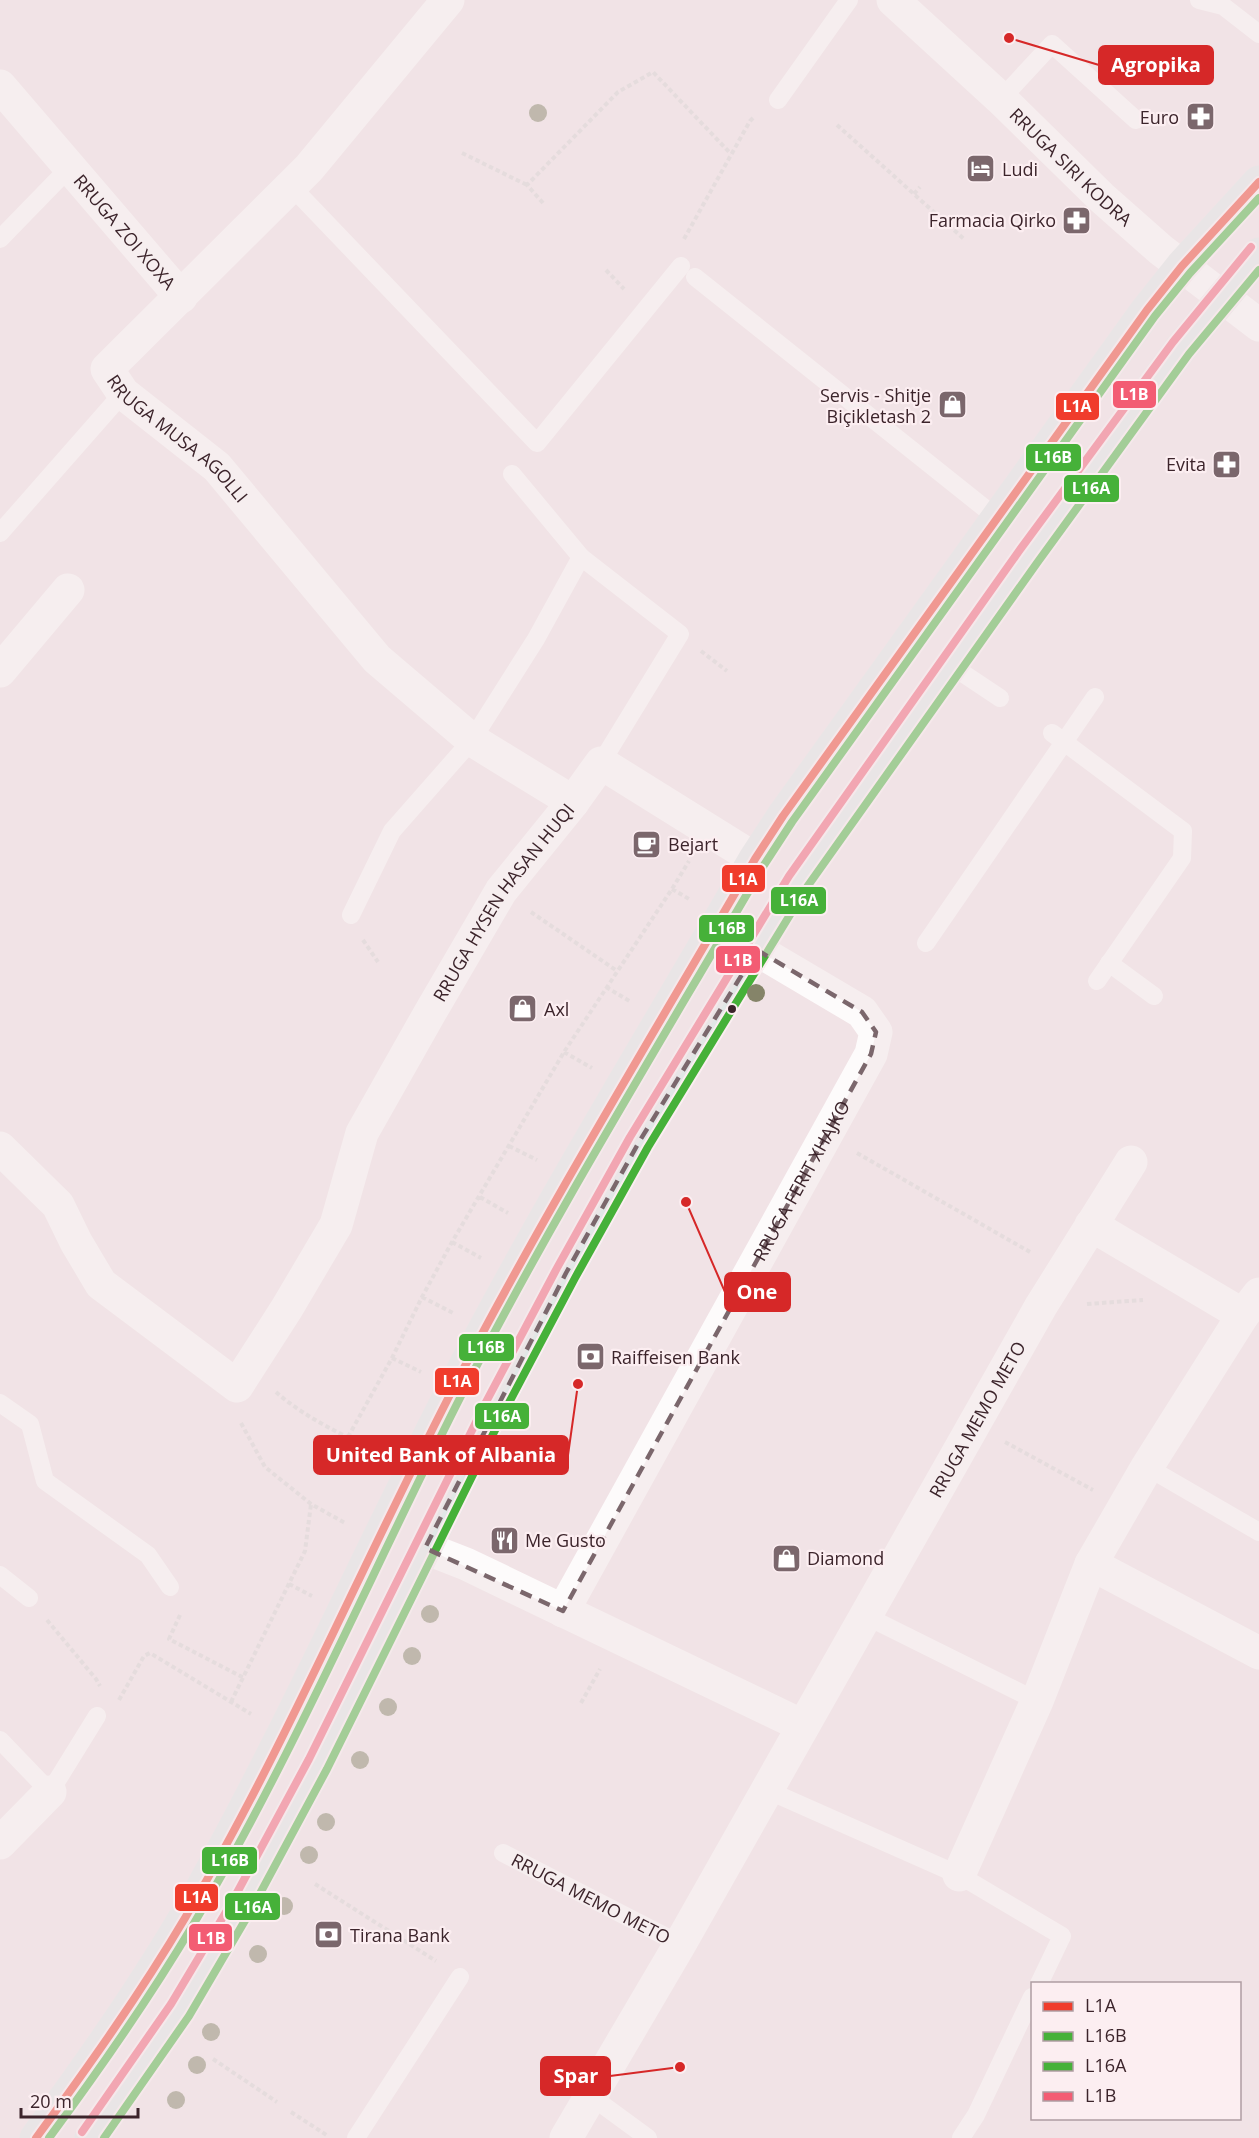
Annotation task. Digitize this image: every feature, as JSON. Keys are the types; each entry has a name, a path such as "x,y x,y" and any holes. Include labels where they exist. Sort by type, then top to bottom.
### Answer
{"main road":[{"path":"36,2138 77,2083 141,1986 202,1887 279,1742 453,1387 524,1254 755,859 783,816 1147,310 1182,266 1259,182"},
{"path":"90,2138 180,2010 241,1907 318,1764 495,1407 611,1192 798,881 1028,557 1174,357 1259,254"}],"street":[{"name":"RRUGA MUSA AGOLLI","path":"448,0 309,168 107,369 123,393 217,467 376,659 472,740 573,802"},
{"name":"RRUGA SIRI KODRA","path":"893,0 1001,99 1101,197 1161,250 1259,326"},
{"name":"RRUGA ZOI XOXA","path":"0,86 181,297"},
{"path":"0,671 68,590"},
{"path":"601,764 755,859"},
{"name":"RRUGA HYSEN HASAN HUQI","path":"243,1376 287,1308 336,1225 362,1133 501,891 601,764"},
{"name":"RRUGA FERIT XHAJKO","path":"563,1611 872,1054 876,1032 862,1012 757,950"},
{"path":"0,1148 58,1205 76,1242 101,1284 243,1376"},
{"name":"RRUGA MEMO METO","path":"566,2138 680,1944 1041,1306 1131,1162"},
{"path":"959,1875 1037,1701 1091,1564 1147,1467 1254,1311 1091,1225"},
{"path":"424,1548 466,1564 803,1726"},
{"path":"1091,1564 1258,1651"},
{"path":"0,1842 50,1792"}],"lane":[{"path":"778,100 849,0"},
{"path":"1199,0 1223,6 1259,34"},
{"path":"1001,99 1052,44 1136,120"},
{"name":"RRUGA ZOI XOXA","path":"0,238 69,168"},
{"path":"291,186 537,443 688,271 997,518"},
{"path":"0,533 123,393"},
{"name":"RRUGA HYSEN HASAN HUQI","path":"512,474 581,557 680,634 601,764"},
{"path":"351,915 392,831 472,740 536,639 581,557"},
{"path":"952,666 1000,698"},
{"path":"926,943 1058,737 1095,697"},
{"path":"1058,737 1183,831 1182,858 1097,981"},
{"path":"1109,963 1154,996"},
{"path":"0,1403 30,1424 45,1481 147,1555 170,1587"},
{"path":"1147,1467 1259,1532"},
{"path":"0,1575 29,1598"},
{"path":"866,1616 1037,1701"},
{"path":"0,1740 50,1792 97,1716"},
{"path":"767,1790 959,1875 1062,1936 1039,1982"},
{"name":"RRUGA MEMO METO","path":"502,1853 680,1944"},
{"path":"356,2138 460,1977"},
{"path":"961,2138 976,2115 1031,2000"},
{"path":"592,2097 648,2138"}],"path":[{"path":"527,185 618,92 653,72 730,154"},
{"path":"683,240 750,121"},
{"path":"837,125 964,239"},
{"path":"462,153 527,185 543,203"},
{"path":"914,194 920,187"},
{"path":"348,1437 452,1242 564,1052 672,889 707,829"},
{"path":"501,891 617,971"},
{"path":"606,987 634,1004"},
{"path":"564,1052 594,1070"},
{"path":"826,1136 976,1219 1062,1271"},
{"path":"509,1146 540,1162"},
{"path":"480,1197 510,1214"},
{"path":"452,1242 487,1261"},
{"path":"422,1297 458,1316"},
{"path":"1041,1306 1154,1300"},
{"path":"392,1358 428,1375"},
{"path":"349,1525 311,1504 265,1467 242,1425 243,1376 348,1437 386,1456"},
{"path":"974,1425 1125,1508"},
{"path":"231,1702 305,1551 311,1504"},
{"path":"289,1583 315,1597"},
{"path":"170,1587 184,1608 169,1639 244,1678"},
{"path":"29,1598 96,1679"},
{"path":"115,1707 144,1656 150,1653 239,1707"},
{"path":"315,1884 460,1977"},
{"path":"213,2059 277,2102"},
{"path":"291,2112 332,2138"}],"highlighted area":[{"path":"757,950 862,1012 876,1032 871,1054 563,1611 425,1548 566,1273 639,1142"}],"transit line":[{"name":"L1A","path":"36,2138 132,2002 185,1918 222,1853 291,1720 421,1452 490,1318 564,1186 755,859 783,816 1147,310 1182,266 1259,182"},
{"name":"L16B","path":"49,2138 159,1980 230,1860 299,1729 497,1326 610,1127 764,865 792,822 1155,316 1190,273 1259,198"},
{"name":"L1B","path":"82,2132 171,2004 232,1902 309,1759 486,1402 557,1268 630,1137 789,876 1019,551 1173,342 1251,247"},
{"name":"L16A","path":"104,2138 189,2016 250,1912 327,1769 504,1412 575,1278 648,1147 807,887 1189,354 1259,270"}],"place":[{"name":"Agropika","path":"1009,38"},
{"name":"Euro","path":"1200,117"},
{"name":"Ludi","path":"981,169"},
{"name":"Farmacia Qirko","path":"1077,220"},
{"name":"Servis - Shitje Biçikletash 2","path":"952,405"},
{"name":"Evita","path":"1227,464"},
{"name":"Bejart","path":"647,844"},
{"name":"Axl","path":"523,1009"},
{"name":"One","path":"686,1202"},
{"name":"Raiffeisen Bank","path":"590,1357"},
{"name":"United Bank of Albania","path":"578,1384"},
{"name":"Me Gusto","path":"504,1540"},
{"name":"Diamond","path":"786,1558"},
{"name":"Tirana Bank","path":"329,1935"},
{"name":"Spar","path":"680,2067"}]}
